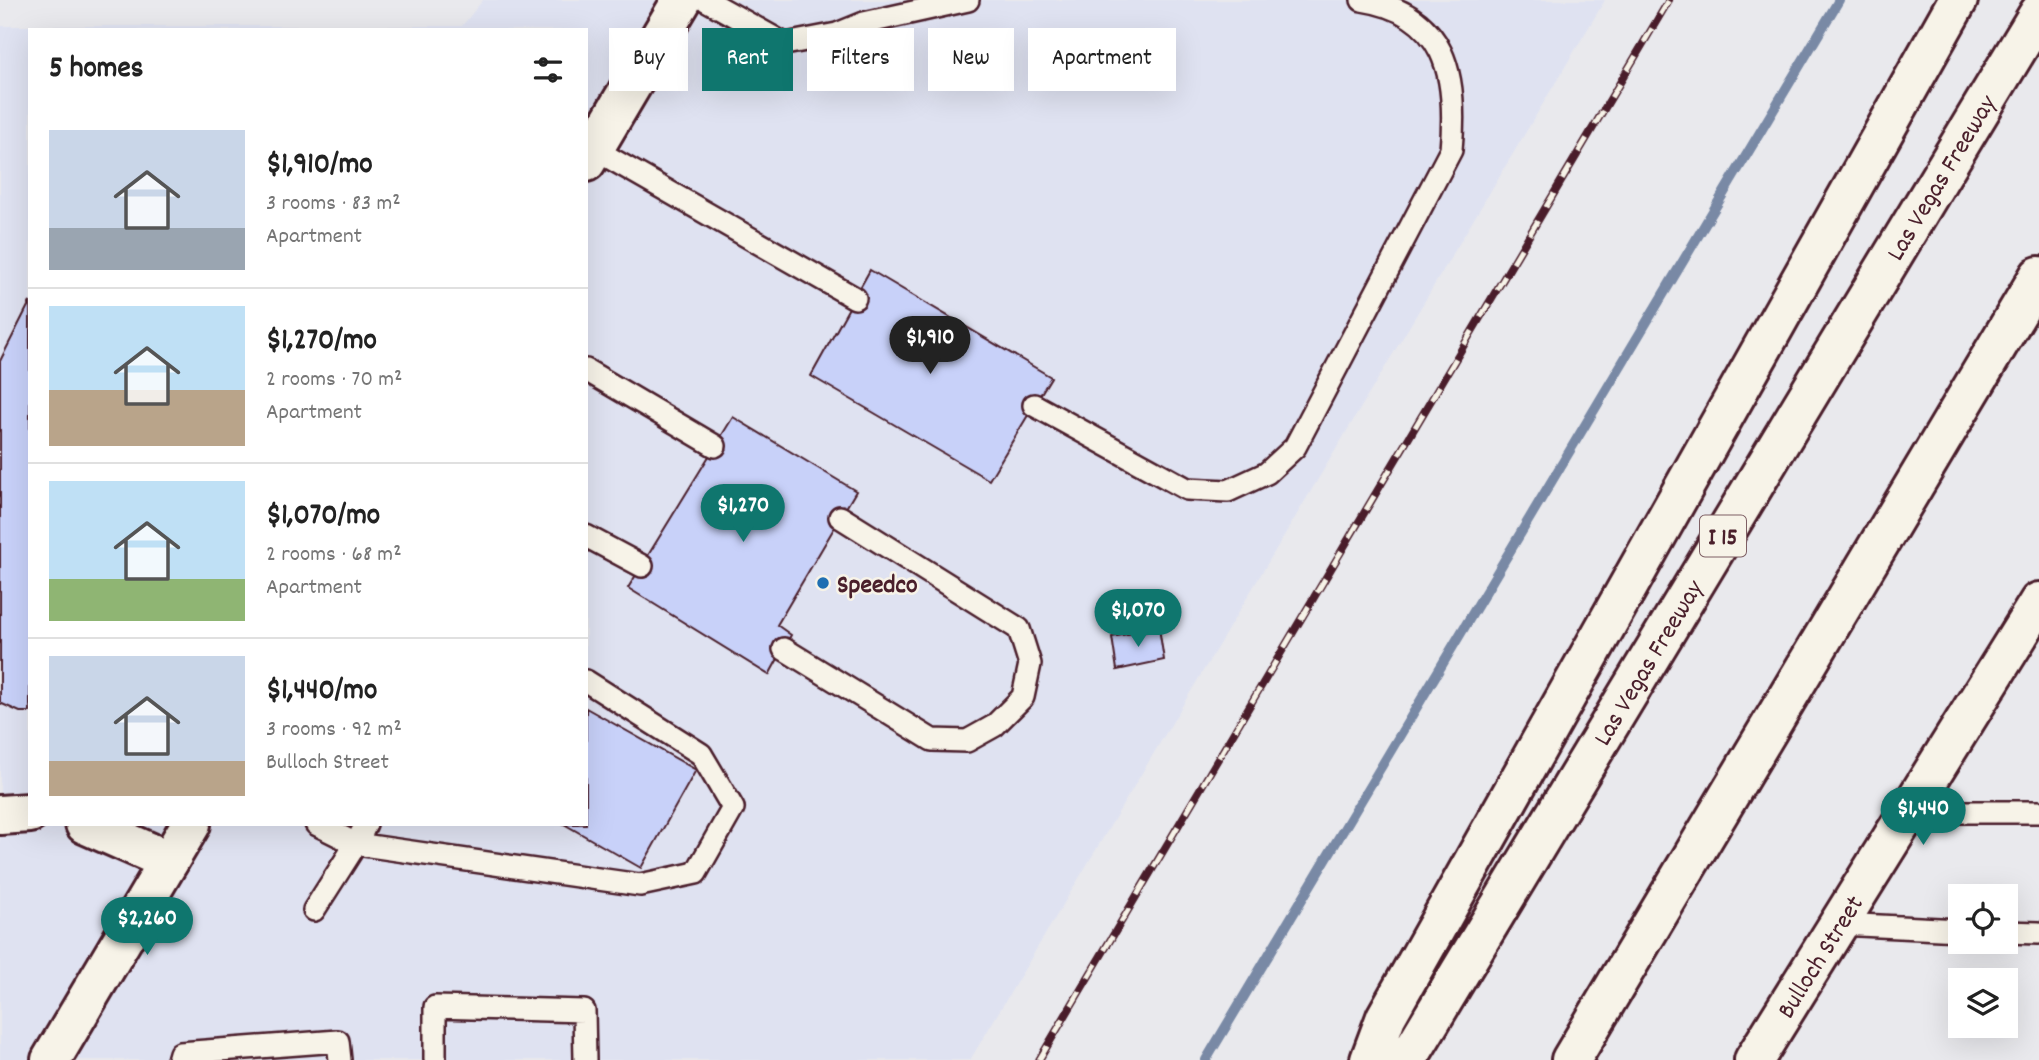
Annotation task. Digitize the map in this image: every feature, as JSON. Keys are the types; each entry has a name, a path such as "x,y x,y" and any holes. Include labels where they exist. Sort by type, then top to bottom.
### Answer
{"main road":[{"path":"590,155 682,0"},
{"path":"1370,1060 1386,1017 1958,0"},
{"name":"Las Vegas Freeway","path":"1407,1060 2039,13"},
{"path":"1572,1060 2039,276"},
{"path":"2005,334 2039,294"},
{"name":"Bulloch Street","path":"1754,1060 2037,609"},
{"path":"0,815 28,813"},
{"path":"90,826 169,861"},
{"path":"51,1060 190,826"}],"lane":[{"path":"706,0 785,44 837,34 864,23 968,0"},
{"path":"1034,405 1187,489 1228,491 1267,473 1296,447 1451,150 1455,110 1447,66 1434,39 1420,22 1391,5 1362,0"},
{"path":"590,155 855,298"},
{"path":"588,371 715,446"},
{"path":"784,649 932,740 967,741 994,726 1023,696 1030,663 1019,629 840,517"},
{"path":"588,537 642,566"},
{"path":"320,826 356,844 640,885 696,873 733,808 701,754 588,682"},
{"path":"1910,812 2039,812"},
{"path":"314,910 365,826"},
{"path":"1839,924 1948,929"},
{"path":"2018,932 2039,933"},
{"path":"435,1060 435,1007 583,1011 585,1060"},
{"path":"178,1060 180,1053 338,1041 340,1060"}],"shaded area":[{"path":"483,0 1605,0 970,1060 0,1060 0,26 462,26"}],"building":[{"path":"870,270 1051,377 989,480 811,376"},
{"path":"28,306 28,712 20,712 0,703 0,361"},
{"path":"733,417 856,491 777,625 791,635 769,675 628,588"},
{"path":"1159,628 1164,660 1117,670 1112,637"},
{"path":"588,709 696,770 641,868 568,826 588,826"}],"waterway":[{"path":"1206,1060 1839,0"}],"railway":[{"path":"1039,1060 1669,0"}],"place":[{"name":"Speedco","path":"823,583"}]}
